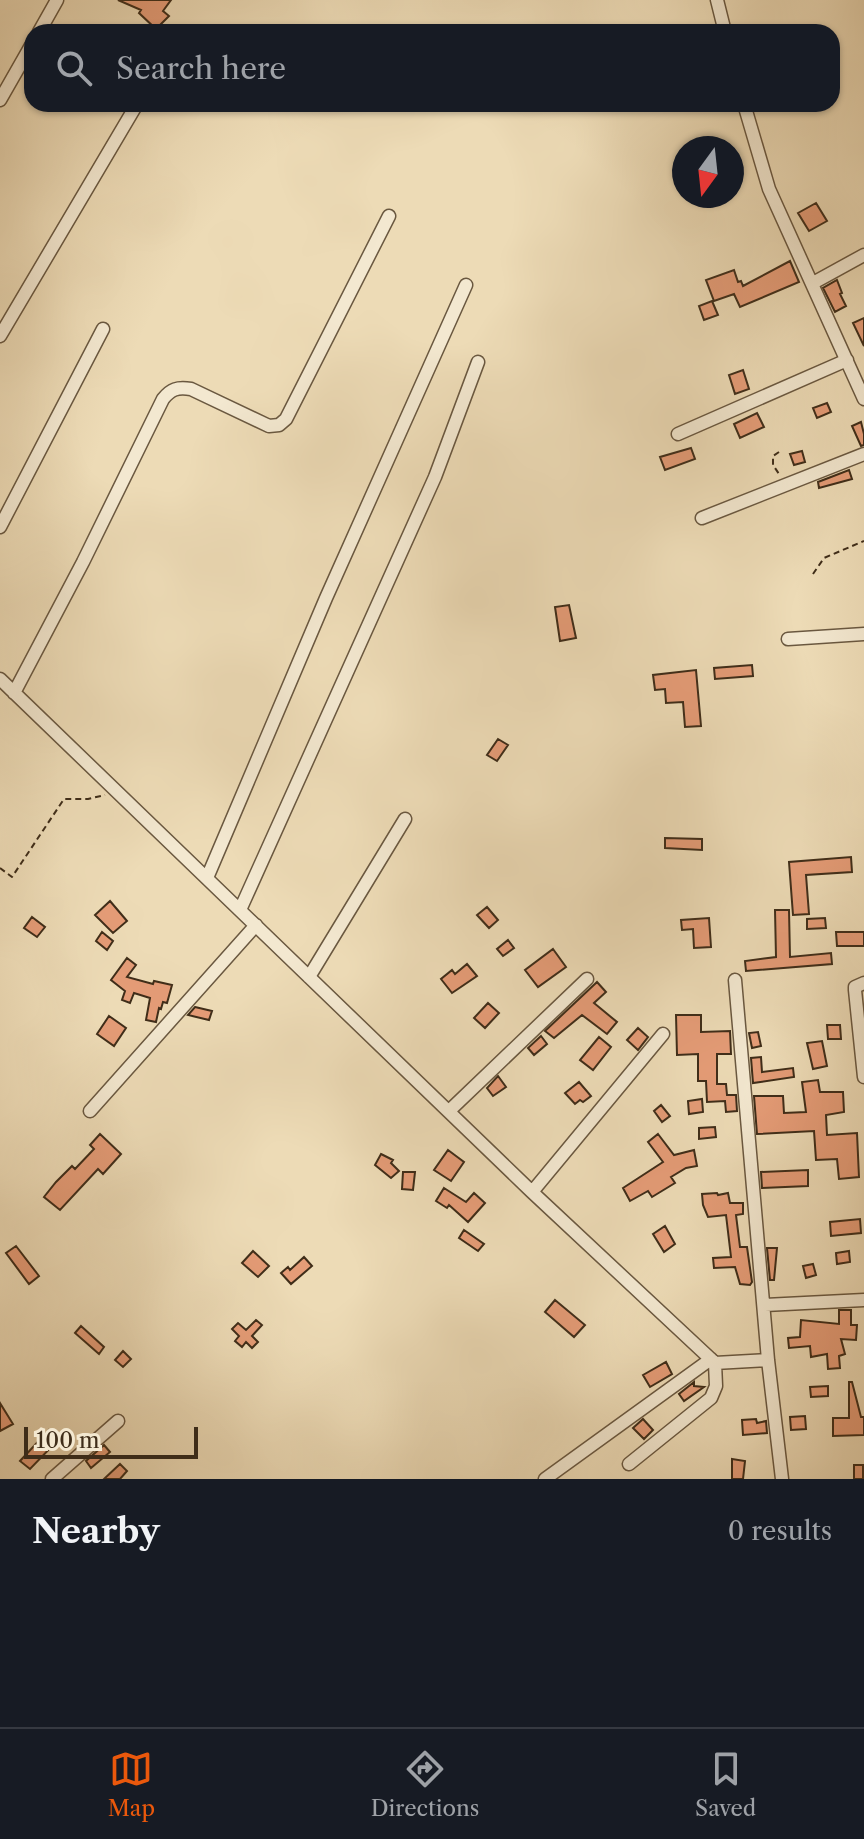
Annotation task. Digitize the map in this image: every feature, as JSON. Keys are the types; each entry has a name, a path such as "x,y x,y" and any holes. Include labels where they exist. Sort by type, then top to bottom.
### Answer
{"street":[{"path":"44,24 57,0"},
{"path":"717,0 723,24"},
{"path":"0,100 24,58"},
{"path":"0,336 132,112"},
{"path":"746,112 769,189 863,395"},
{"path":"14,693 163,399 171,390 191,389 269,426 279,425 286,419 389,216"},
{"path":"813,283 864,255"},
{"path":"207,878 326,598 466,285"},
{"path":"0,527 103,329"},
{"path":"678,434 847,360"},
{"path":"240,910 435,477 478,362"},
{"path":"702,518 864,454"},
{"path":"788,639 864,634"},
{"path":"0,679 532,1192 713,1361 716,1386 711,1398 629,1464"},
{"path":"309,977 405,819"},
{"path":"90,1111 256,925"},
{"path":"449,1111 587,979"},
{"path":"735,980 768,1360 782,1479"},
{"path":"864,983 855,987 864,1077"},
{"path":"532,1192 663,1034"},
{"path":"765,1305 864,1300"},
{"path":"545,1479 713,1361 768,1360"},
{"path":"52,1479 118,1421"}],"path":[{"path":"779,452 773,456 773,465 782,478 794,481"},
{"path":"813,574 824,558 864,541"},
{"path":"0,868 12,877 64,799 88,799 117,792"}],"building":[{"path":"118,0 171,0 163,11 169,16 161,24 151,24 139,13 141,10"},
{"path":"816,203 827,221 809,231 798,213"},
{"path":"790,261 799,282 740,307 734,294 714,301 706,280 734,270 743,286"},
{"path":"837,280 846,306 835,312 823,288"},
{"path":"712,301 718,315 704,320 699,306"},
{"path":"864,318 864,346 853,323"},
{"path":"743,370 749,389 735,394 729,375"},
{"path":"827,403 831,412 817,418 813,408"},
{"path":"757,413 764,427 740,438 734,424"},
{"path":"861,422 864,445 861,446 852,426"},
{"path":"691,448 695,459 665,470 660,457"},
{"path":"802,451 805,462 794,465 790,454"},
{"path":"849,470 852,479 819,488 818,482"},
{"path":"569,605 576,638 560,641 555,607"},
{"path":"752,665 753,676 715,679 714,668"},
{"path":"696,670 701,726 685,727 683,702 666,703 665,689 655,690 653,675"},
{"path":"498,739 508,745 497,761 487,755"},
{"path":"665,838 702,839 702,850 665,848"},
{"path":"851,857 852,872 806,875 809,914 793,915 789,862"},
{"path":"110,901 127,921 113,933 95,915"},
{"path":"487,907 498,920 489,928 477,915"},
{"path":"775,910 789,910 790,957 831,953 832,964 746,971 745,961 776,957"},
{"path":"32,917 45,927 37,937 24,928"},
{"path":"709,918 711,947 694,948 693,929 682,930 681,920"},
{"path":"825,918 826,928 807,929 807,919"},
{"path":"102,932 113,941 107,950 96,941"},
{"path":"836,932 864,932 864,946 837,946"},
{"path":"508,940 514,948 503,956 497,949"},
{"path":"553,949 566,967 538,987 525,970"},
{"path":"127,958 136,965 127,977 172,985 167,1003 163,1002 159,1008 156,1022 146,1020 150,998 134,993 130,1003 122,1000 125,991 111,980"},
{"path":"467,964 477,976 452,993 441,979 452,970 455,974"},
{"path":"597,982 606,992 594,1003 617,1022 607,1034 582,1015 554,1038 545,1031"},
{"path":"488,1003 499,1013 485,1028 474,1018"},
{"path":"195,1007 212,1011 209,1020 188,1015"},
{"path":"676,1015 701,1015 701,1032 730,1031 731,1054 717,1054 717,1084 726,1084 727,1095 736,1095 737,1111 726,1112 725,1101 707,1102 706,1081 698,1081 698,1054 677,1055"},
{"path":"109,1016 126,1028 114,1046 97,1034"},
{"path":"827,1025 840,1025 841,1039 828,1039"},
{"path":"638,1028 648,1037 638,1050 627,1040"},
{"path":"758,1032 761,1046 752,1048 749,1033"},
{"path":"541,1036 547,1044 534,1055 528,1048"},
{"path":"599,1037 611,1047 593,1070 580,1060"},
{"path":"822,1041 827,1066 813,1069 807,1043"},
{"path":"761,1057 762,1072 793,1068 794,1077 753,1083 751,1058"},
{"path":"498,1076 506,1087 493,1096 487,1088"},
{"path":"818,1080 820,1092 843,1092 844,1112 826,1115 827,1135 857,1133 859,1177 839,1179 837,1159 816,1160 814,1131 757,1134 754,1096 783,1096 784,1113 806,1112 802,1082"},
{"path":"579,1082 591,1096 575,1104 565,1093"},
{"path":"702,1099 703,1112 689,1114 688,1101"},
{"path":"661,1105 670,1116 662,1122 654,1111"},
{"path":"715,1127 716,1137 699,1139 699,1128"},
{"path":"100,1134 121,1154 103,1174 98,1169 60,1210 44,1197 72,1166 75,1169 94,1149 90,1145"},
{"path":"658,1134 674,1155 694,1150 697,1166 686,1168 671,1177 675,1183 652,1197 648,1191 630,1201 623,1188 663,1162 648,1142"},
{"path":"448,1150 464,1162 451,1181 434,1170"},
{"path":"381,1154 393,1160 391,1163 399,1171 391,1178 375,1165"},
{"path":"808,1170 808,1186 762,1188 761,1172"},
{"path":"403,1172 415,1172 413,1190 402,1189"},
{"path":"444,1188 466,1202 474,1193 485,1203 468,1222 449,1205 447,1208 436,1201"},
{"path":"728,1193 730,1203 743,1203 743,1214 736,1215 740,1247 747,1247 750,1285 740,1284 735,1267 714,1268 713,1258 731,1257 726,1215 708,1217 703,1205 702,1194"},
{"path":"860,1219 861,1233 831,1236 830,1222"},
{"path":"665,1226 675,1244 664,1252 653,1234"},
{"path":"464,1230 484,1244 478,1251 459,1238"},
{"path":"16,1246 39,1276 29,1284 6,1253"},
{"path":"767,1248 777,1248 774,1280 770,1280"},
{"path":"253,1251 269,1266 258,1277 242,1263"},
{"path":"849,1251 850,1262 837,1264 836,1253"},
{"path":"304,1257 312,1266 291,1284 281,1273 288,1267 290,1270"},
{"path":"813,1264 816,1275 806,1278 803,1266"},
{"path":"555,1300 585,1325 574,1337 545,1312"},
{"path":"839,1310 851,1310 851,1325 857,1325 856,1340 841,1339 845,1354 839,1356 840,1368 828,1369 827,1354 811,1357 810,1346 789,1348 788,1338 800,1337 801,1320 839,1324"},
{"path":"256,1320 262,1325 252,1336 258,1342 252,1348 246,1342 242,1347 235,1341 239,1336 232,1329 238,1323 246,1330"},
{"path":"81,1326 104,1347 99,1354 75,1333"},
{"path":"123,1351 131,1359 123,1367 115,1360"},
{"path":"666,1362 672,1374 650,1387 643,1375"},
{"path":"694,1382 694,1386 704,1387 684,1401 679,1394"},
{"path":"849,1382 852,1382 861,1417 864,1417 864,1435 833,1436 833,1418 849,1418"},
{"path":"828,1386 828,1396 811,1397 810,1387"},
{"path":"0,1403 13,1424 0,1431"},
{"path":"805,1416 806,1429 791,1430 790,1417"},
{"path":"643,1419 653,1430 644,1439 633,1428"},
{"path":"756,1419 757,1423 766,1421 767,1433 743,1435 742,1420"},
{"path":"49,1430 59,1439 30,1469 20,1461"},
{"path":"104,1445 110,1452 91,1468 86,1461"},
{"path":"732,1459 745,1461 743,1479 732,1479"},
{"path":"120,1464 127,1471 120,1479 104,1479"},
{"path":"854,1465 863,1465 863,1479 854,1479"}]}
